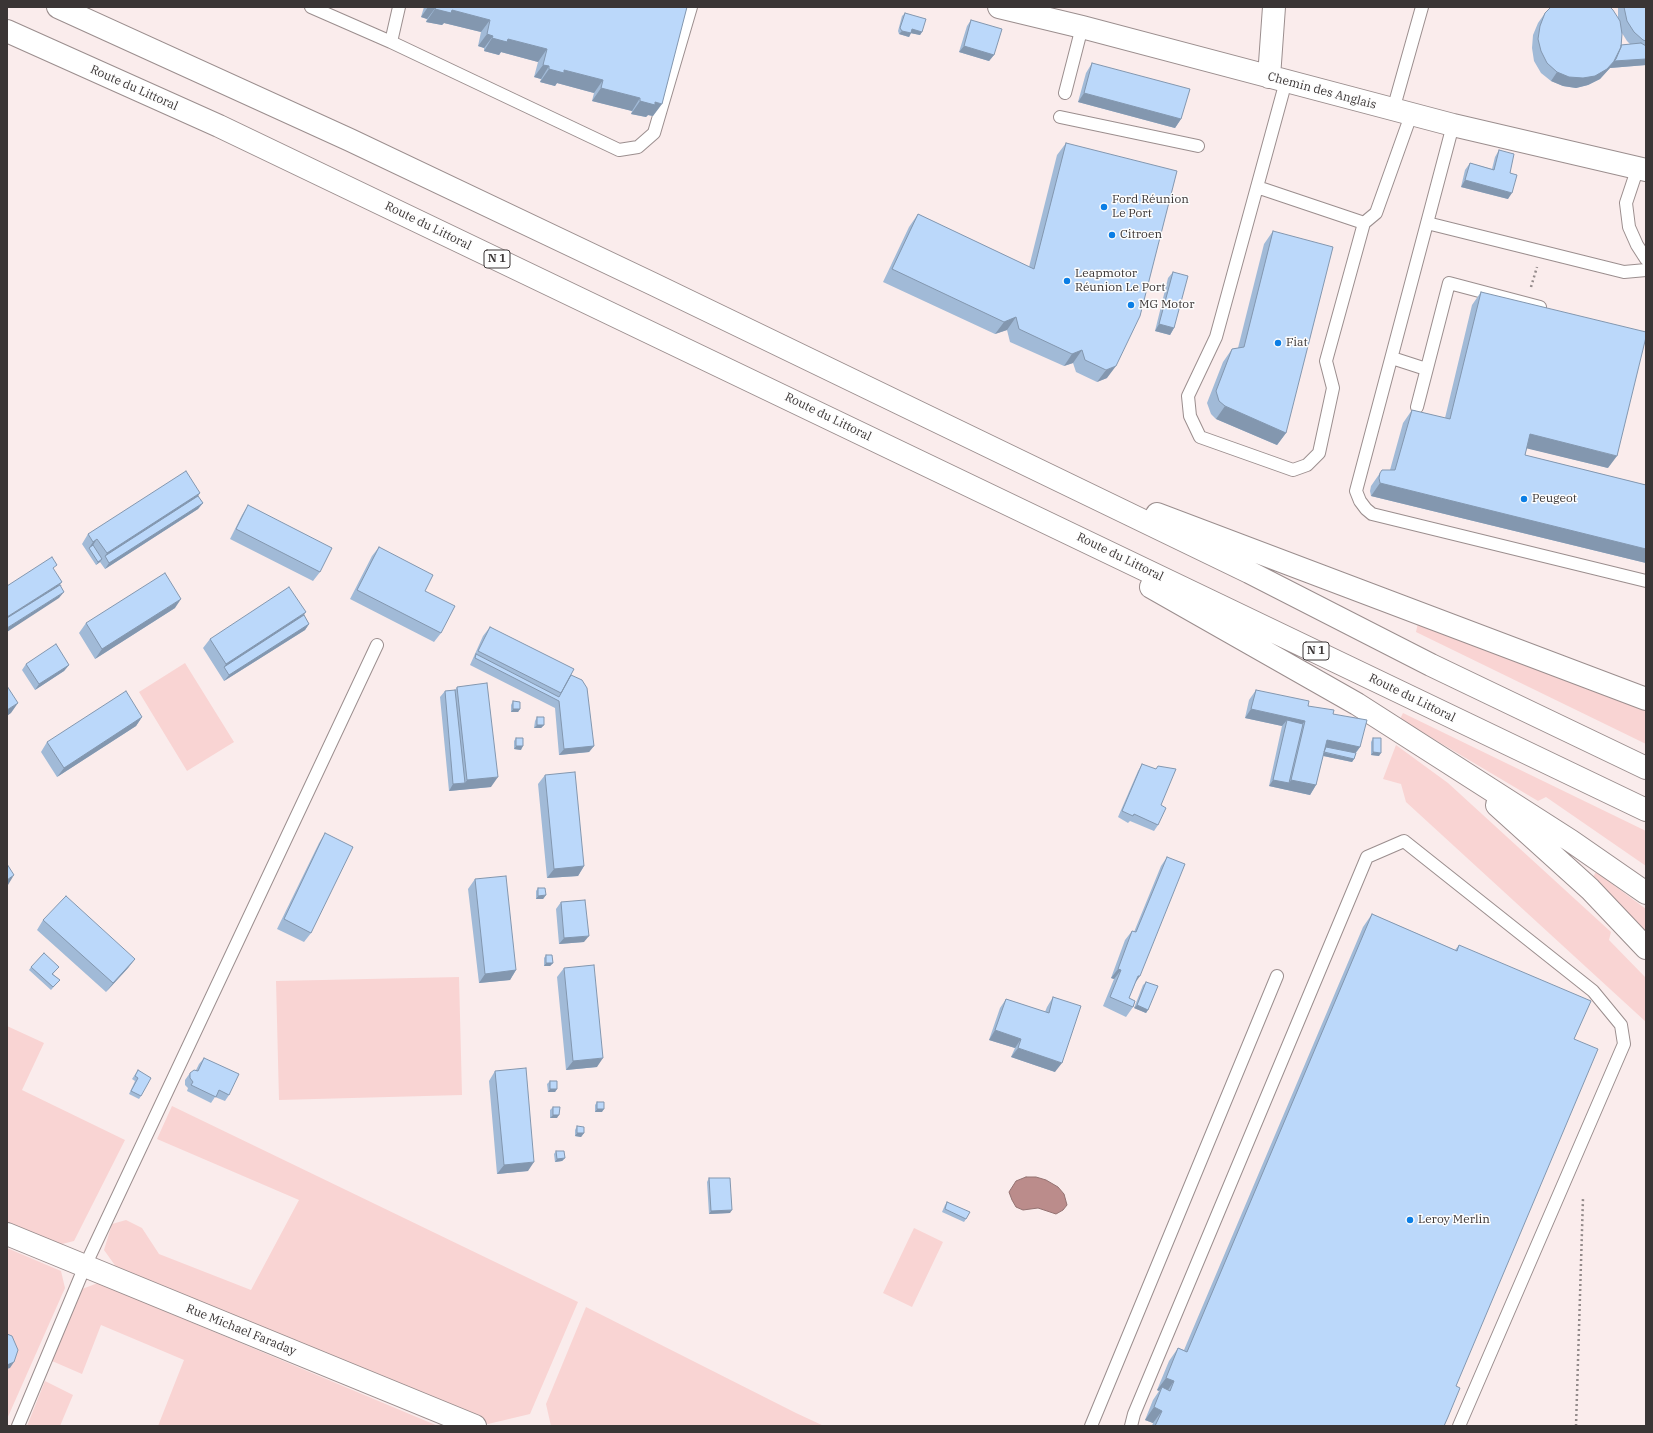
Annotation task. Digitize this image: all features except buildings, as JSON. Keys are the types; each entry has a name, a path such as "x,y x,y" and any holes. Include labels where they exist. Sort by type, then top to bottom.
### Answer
{"main road":[{"path":"58,7 350,140 1249,572 1438,668 1646,768"},
{"name":"Chemin des Anglais","path":"999,7 1082,27 1453,125 1642,168"},
{"path":"1274,7 1278,79"},
{"name":"Route du Littoral","path":"7,31 219,126 1646,810"},
{"path":"1019,461 1646,699"},
{"path":"985,492 1357,704 1571,841 1646,893"},
{"path":"1448,762 1590,889 1646,948"},
{"name":"Rue Michael Faraday","path":"7,1234 475,1426"}],"lane":[{"path":"311,7 391,42 619,150 638,147 654,133 692,7"},
{"path":"391,42 399,7"},
{"path":"1278,79 1257,188 1216,337 1188,396 1190,416 1200,437 1293,470 1307,465 1319,453 1333,388 1326,361 1364,222 1376,213 1402,112 1422,7"},
{"path":"1065,93 1082,27"},
{"path":"1060,117 1198,146"},
{"path":"1453,125 1356,491 1360,501 1372,514 1646,581"},
{"path":"1642,168 1626,203 1629,227 1637,245 1646,259"},
{"path":"1257,188 1364,222"},
{"path":"1427,223 1624,272 1646,270"},
{"path":"1417,407 1449,283 1549,309"},
{"path":"1392,358 1426,369"},
{"path":"18,1426 85,1266 377,645"},
{"path":"1131,1426 1134,1414 1367,857 1404,841 1593,991 1621,1025 1624,1044 1459,1426"},
{"path":"1091,1426 1277,976"}],"path":[{"path":"1526,303 1542,252"},
{"path":"1576,1426 1583,1198"}],"shaded area":[{"path":"1418,623 1646,708 1646,744 1416,632"},
{"path":"185,663 234,742 187,771 139,692"},
{"path":"1403,713 1646,831 1646,866 1546,797 1538,801 1400,719"},
{"path":"1396,745 1448,783 1611,932 1609,940 1646,978 1646,1022 1406,802 1401,784 1383,779"},
{"path":"1596,872 1646,909 1646,939 1591,880"},
{"path":"459,977 462,1095 279,1100 276,981"},
{"path":"7,1026 44,1043 22,1090 125,1140 74,1241 58,1245 7,1224"},
{"path":"172,1106 578,1302 530,1414 488,1424 119,1271 104,1250 112,1224 126,1220 142,1228 159,1254 251,1290 299,1200 157,1139"},
{"path":"1026,1177 1036,1177 1046,1180 1058,1187 1064,1194 1067,1205 1063,1210 1056,1214 1038,1208 1023,1210 1016,1207 1009,1192 1016,1181"},
{"path":"914,1228 943,1242 912,1307 883,1293"},
{"path":"7,1248 61,1271 65,1288 7,1419"},
{"path":"98,1283 438,1426 158,1426 184,1360 101,1325 82,1374 52,1361 82,1289"},
{"path":"586,1307 824,1426 551,1426 546,1404"},
{"path":"45,1381 73,1395 60,1426 27,1426"}],"place":[{"name":"Ford Réunion Le Port","path":"1104,207"},
{"name":"Citroen","path":"1112,235"},
{"name":"Leapmotor Réunion Le Port","path":"1067,281"},
{"name":"MG Motor","path":"1131,305"},
{"name":"Fiat","path":"1278,343"},
{"name":"Peugeot","path":"1524,499"},
{"name":"Leroy Merlin","path":"1410,1220"}]}
